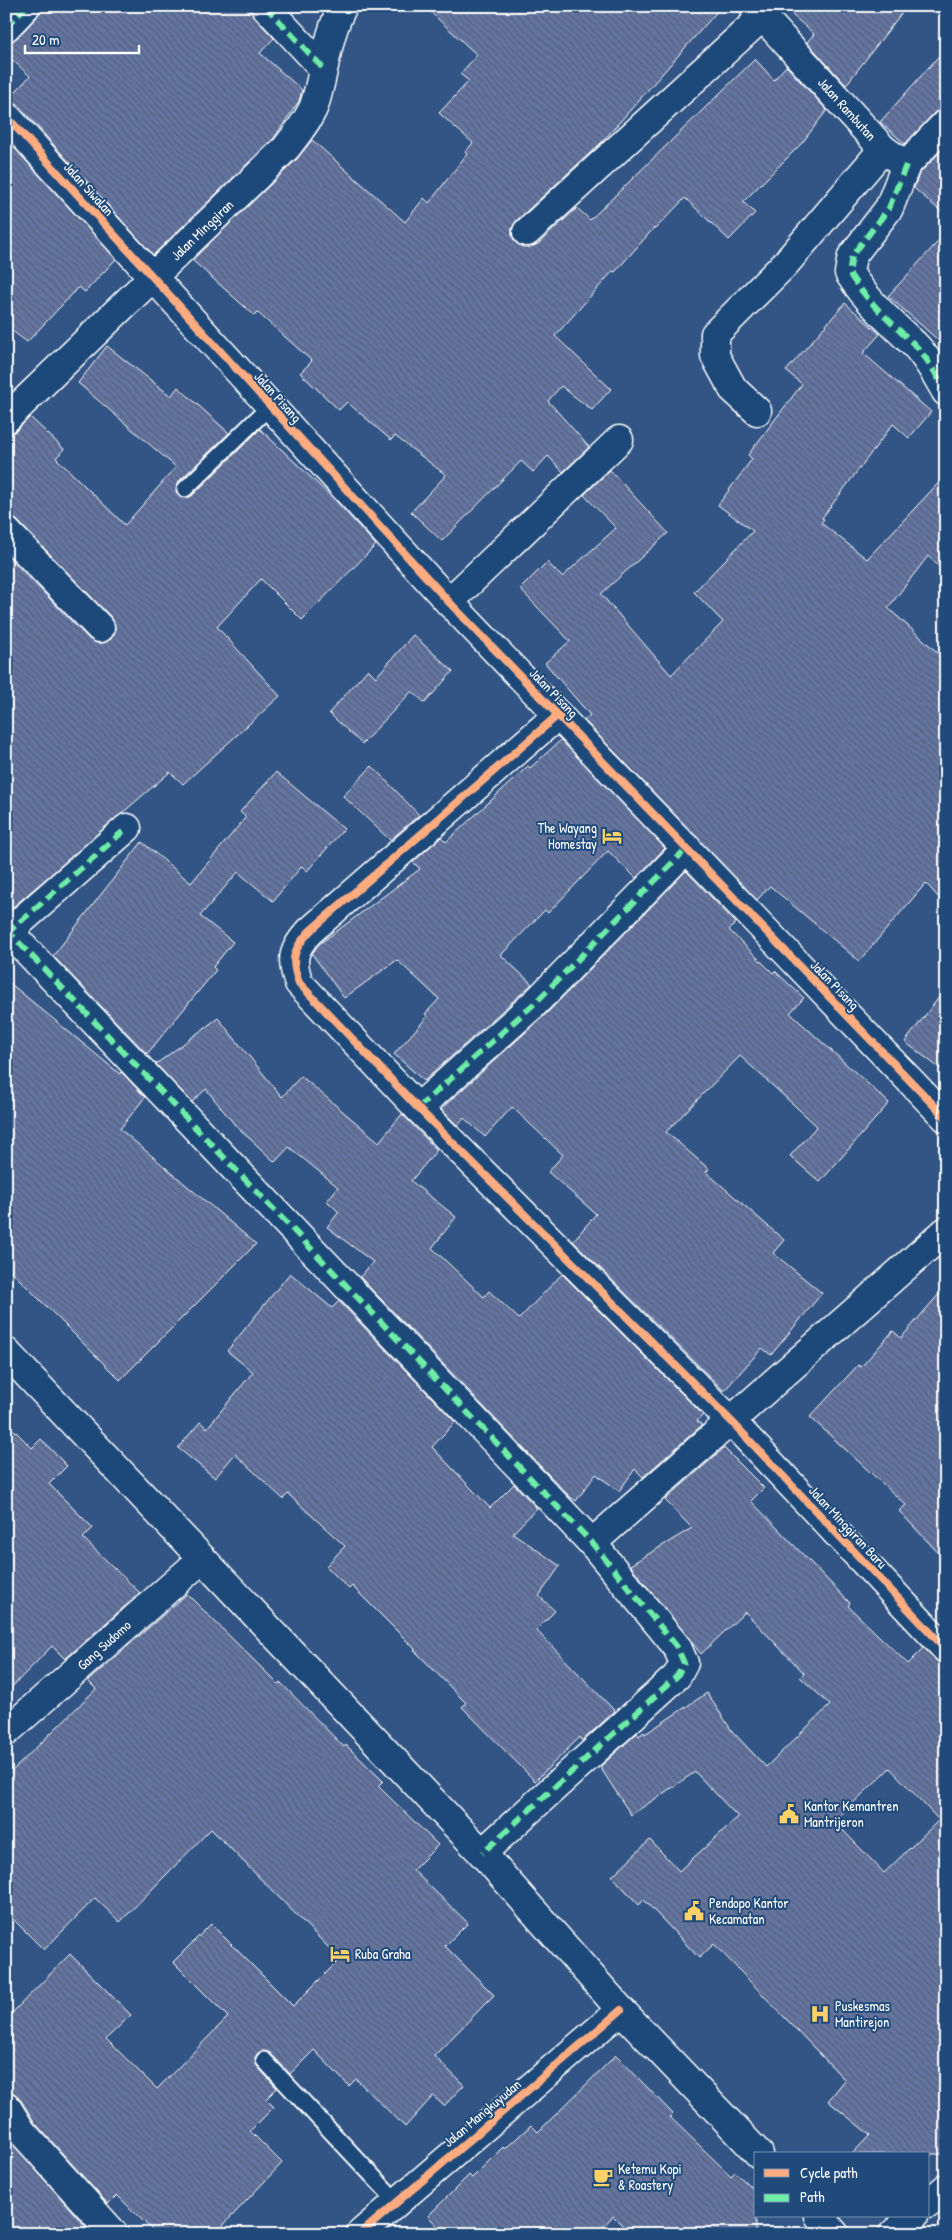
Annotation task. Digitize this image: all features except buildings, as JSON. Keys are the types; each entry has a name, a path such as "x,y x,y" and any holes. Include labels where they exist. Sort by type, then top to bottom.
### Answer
{"street":[{"path":"6,27 26,6"},
{"path":"265,6 323,68"},
{"name":"Jalan Minggiran","path":"6,419 286,148 302,127 313,107 333,29 343,6"},
{"path":"527,232 758,12"},
{"name":"Jalan Rambutan","path":"758,12 883,149 906,165"},
{"name":"Jalan Siwalan","path":"6,116 153,278"},
{"path":"946,123 906,165 889,208 852,256 849,273 859,290 914,345 935,372 946,392"},
{"path":"757,411 733,389 715,356 715,334 786,263 883,149"},
{"name":"Jalan Pisang","path":"153,278 449,602 946,1118"},
{"path":"449,602 619,440"},
{"path":"6,531 100,628"},
{"name":"Jalan Minggiran Baru","path":"558,715 310,931 300,942 294,954 294,970 299,983 418,1108 732,1422 946,1649"},
{"path":"127,828 7,931 592,1543 676,1647 684,1663 677,1676 482,1853"},
{"path":"418,1108 536,1002 687,848"},
{"path":"592,1543 946,1232"},
{"path":"6,1352 482,1853 621,2010 757,2152"},
{"name":"Gang Sudomo","path":"6,1732 202,1559"},
{"name":"Jalan Mangkuyudan","path":"360,2234 621,2010"},
{"path":"6,2106 22,2132 114,2234"},
{"path":"930,2202 946,2188"},
{"path":"821,2218 835,2234"},
{"path":"893,2234 912,2218"}],"lane":[{"path":"185,488 270,406"},
{"path":"264,2060 397,2202"}],"marked path":[{"path":"6,27 26,6"},
{"path":"265,6 323,68"},
{"path":"906,165 889,208 852,256 849,273 871,302 919,349 946,392"},
{"path":"6,934 127,828"},
{"path":"418,1108 536,1002 687,848"},
{"path":"6,929 592,1543 677,1647 684,1663 677,1676 482,1853"}],"cycle path":[{"path":"6,116 449,602 946,1118"},
{"path":"558,715 310,931 300,943 295,955 294,961 299,983 418,1108 732,1422 946,1649"},
{"path":"360,2234 621,2010"}],"place":[{"name":"The Wayang Homestay","path":"612,836"},
{"name":"Kantor Kemantren Mantrijeron","path":"789,1814"},
{"name":"Pendopo Kantor Kecamatan","path":"694,1911"},
{"name":"Ruba Graha","path":"340,1954"},
{"name":"Puskesmas Mantirejon","path":"820,2014"},
{"name":"Ketemu Kopi & Roastery","path":"603,2177"}]}
